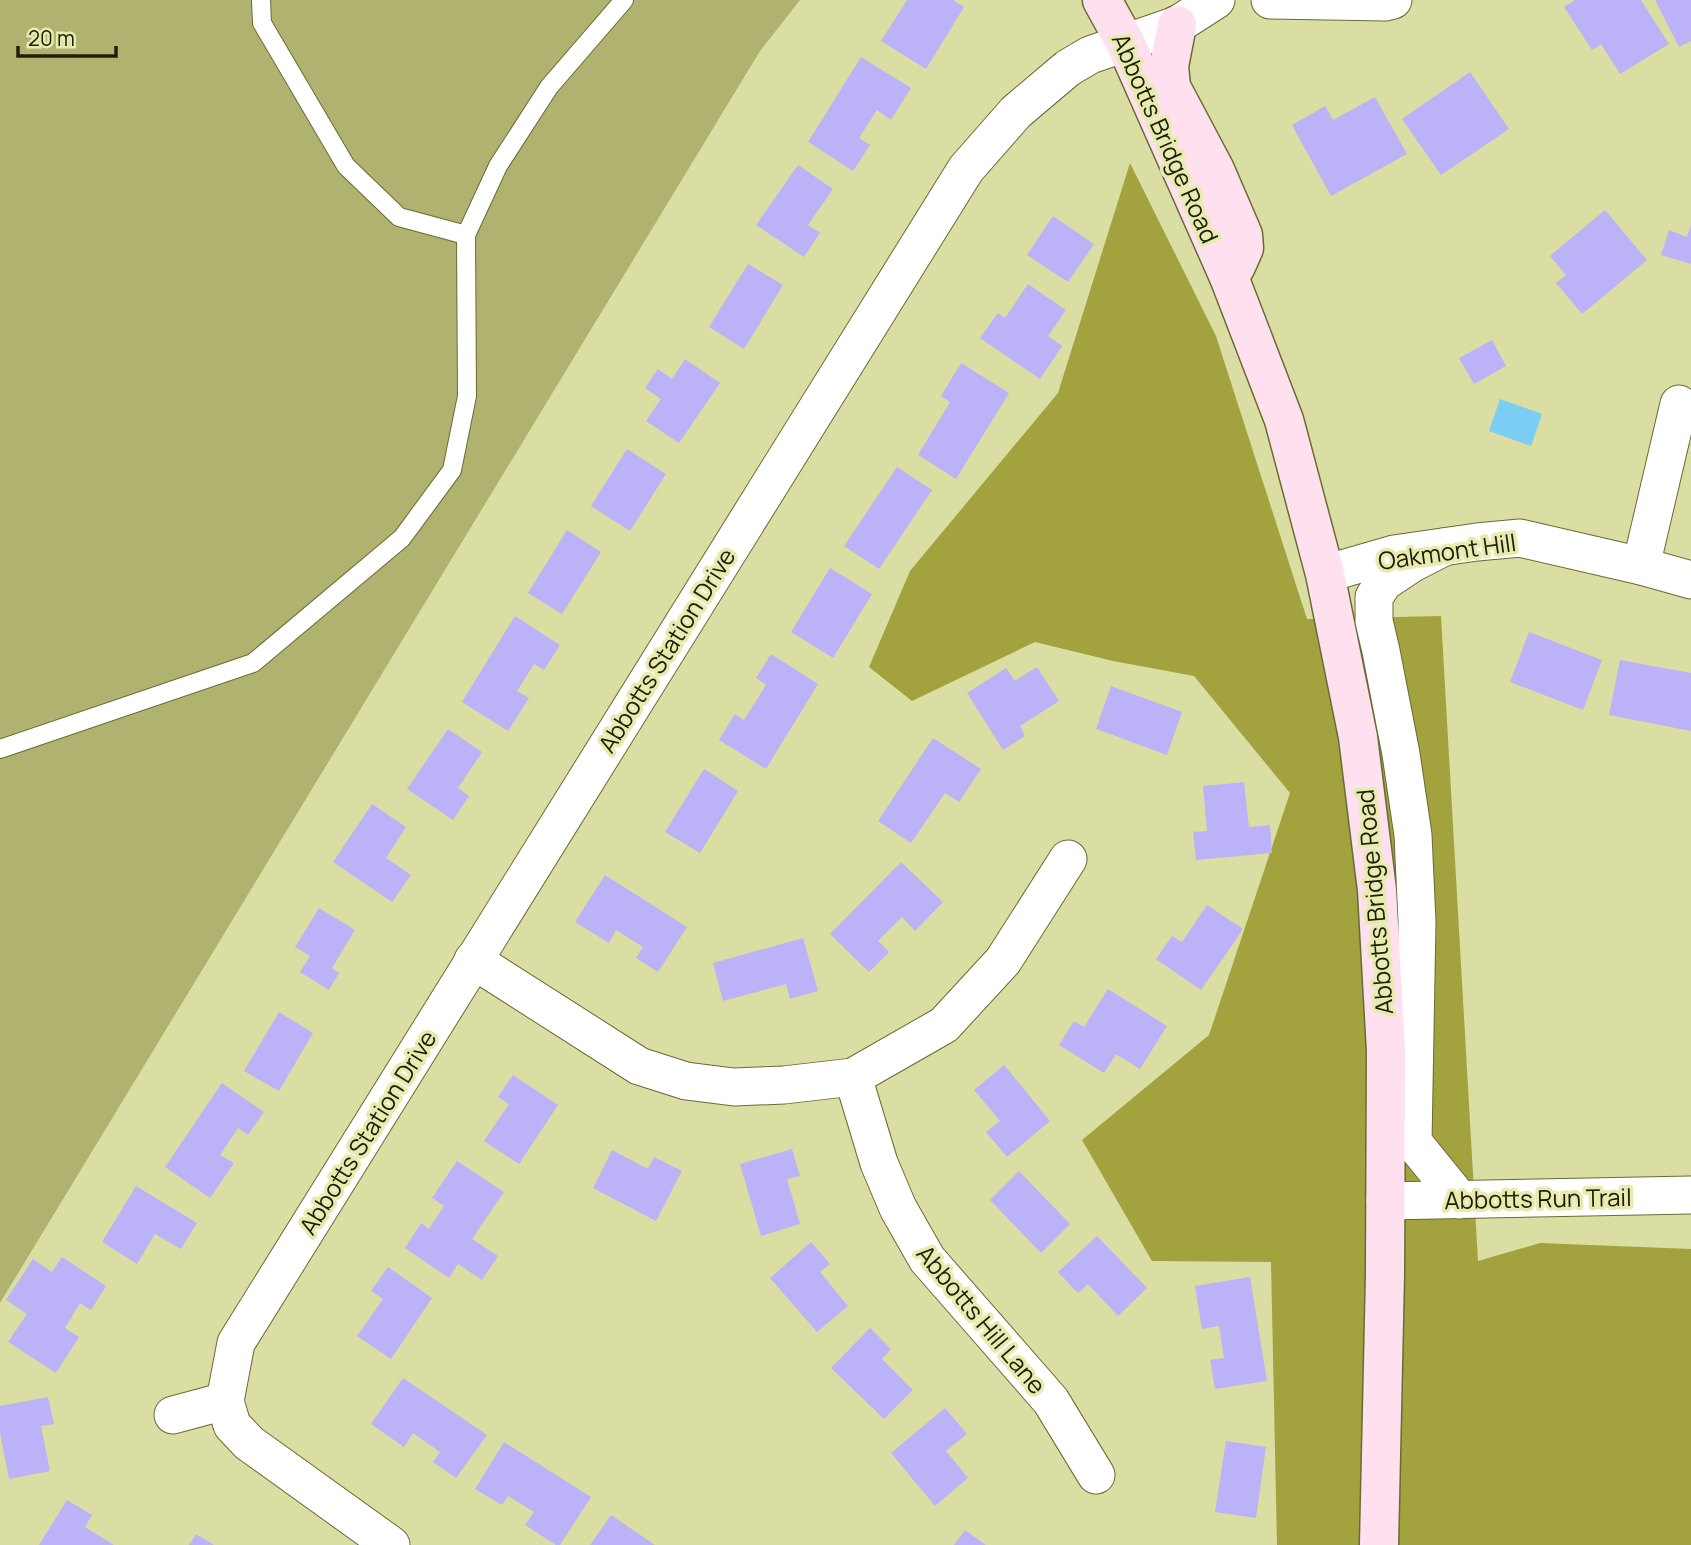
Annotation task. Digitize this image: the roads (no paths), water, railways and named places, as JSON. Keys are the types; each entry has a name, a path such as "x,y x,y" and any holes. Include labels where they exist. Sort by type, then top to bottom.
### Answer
{"main road":[{"name":"Abbotts Bridge Road","path":"1102,0 1125,42 1229,277 1284,420 1325,574 1358,737 1377,890 1386,1051 1385,1289 1378,1545"},
{"name":"Abbotts Bridge Road","path":"1177,25 1169,66 1171,87 1215,170 1243,235 1244,248 1229,277"}],"street":[{"name":"Abbotts Station Drive","path":"225,1401 236,1343 966,169 1016,112 1068,68 1090,55 1177,25 1216,0"},
{"path":"1270,0 1394,0"},
{"path":"1641,566 1679,404"},
{"name":"Oakmont Hill","path":"1325,574 1394,554 1520,538 1691,580"},
{"name":"Abbotts Bridge Road","path":"1444,547 1410,564 1384,582 1374,597 1374,621 1401,754 1413,835 1417,922 1413,1142 1460,1200"},
{"path":"473,960 639,1066 686,1081 734,1087 784,1085 853,1077 944,1025 1003,961 1068,859"},
{"name":"Abbotts Hill Lane","path":"853,1077 879,1163 898,1208 927,1259 1051,1401 1096,1475"},
{"name":"Abbotts Run Trail","path":"1385,1201 1691,1195"},
{"path":"173,1415 225,1401 232,1425 249,1443 391,1545"}],"lane":[{"path":"261,0 262,23 346,166 399,217 466,235"},
{"path":"0,748 253,663 402,538 453,470 467,396 466,235 498,166 549,87 624,0"}],"water":[{"path":"1500,399 1542,414 1531,446 1489,431"}]}
